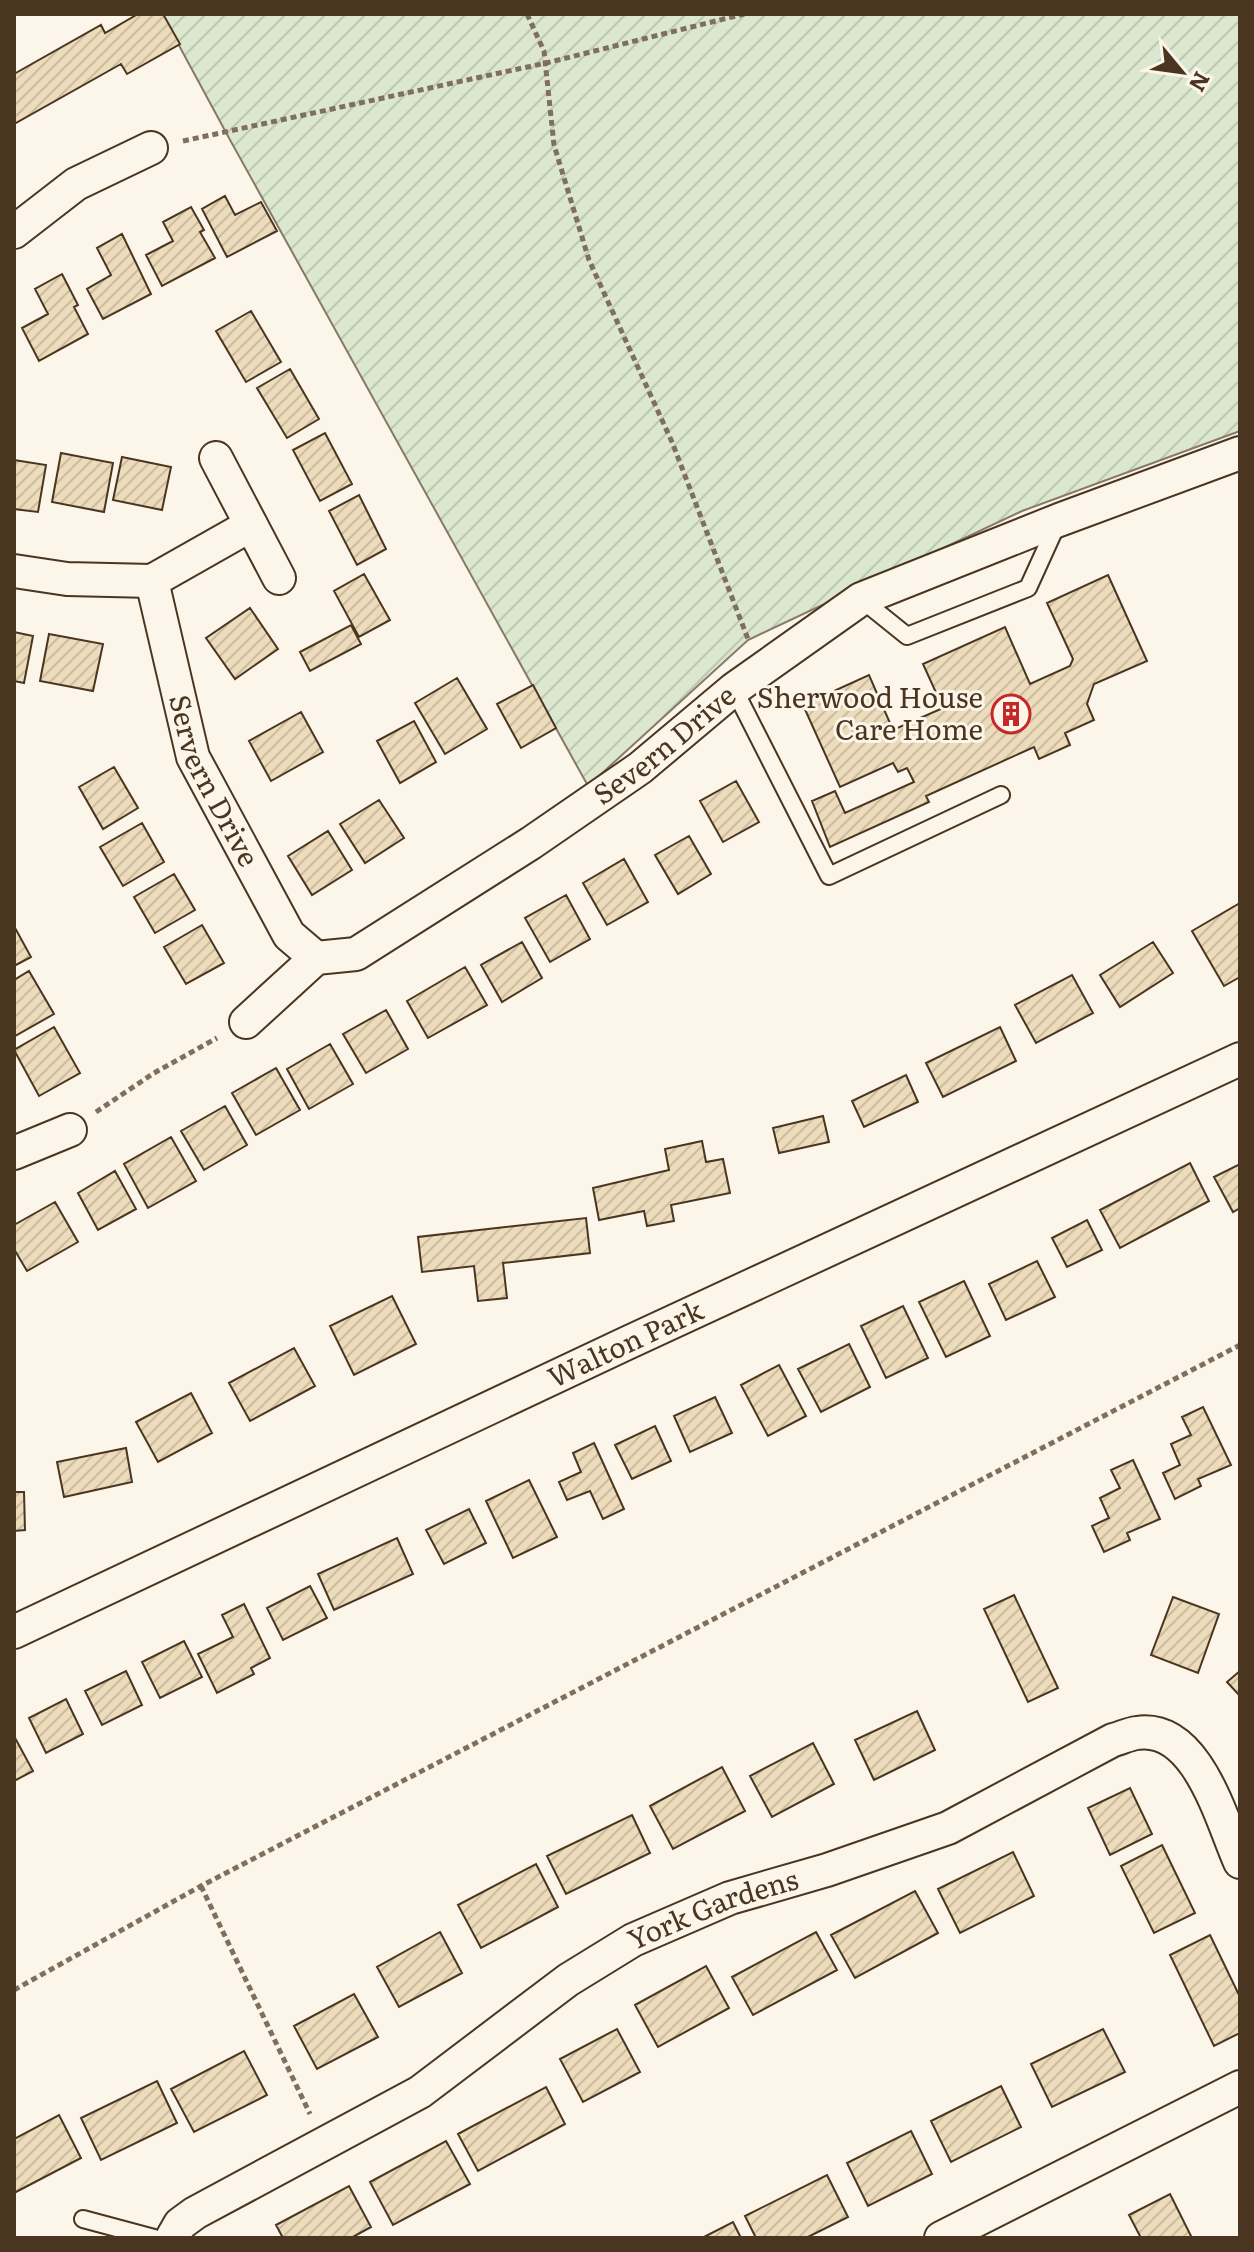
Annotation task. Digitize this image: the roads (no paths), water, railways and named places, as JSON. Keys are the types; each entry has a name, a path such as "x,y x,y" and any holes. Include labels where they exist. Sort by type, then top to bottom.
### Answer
{"street":[{"path":"14,232 76,184 151,148"},
{"name":"Severn Drive","path":"316,958 356,954 531,843 640,768 734,689 861,599 1059,520 1240,453"},
{"path":"216,458 279,578"},
{"path":"14,571 67,579 152,581 251,525"},
{"name":"Servern Drive","path":"152,581 193,757 289,935 316,958"},
{"path":"246,1022 316,958"},
{"name":"Walton Park","path":"14,1632 1240,1059"},
{"path":"14,1153 70,1130"},
{"name":"York Gardens","path":"172,2238 180,2224 195,2213 420,2092 568,1980 633,1940 730,1898 827,1870 948,1828 1113,1740 1139,1732 1162,1735 1183,1747 1199,1768 1240,1862"},
{"path":"941,2238 1240,2087"}],"lane":[{"path":"861,599 907,636 975,610 1028,588 1059,520"},
{"path":"734,689 829,876 1001,795"},
{"path":"83,2219 154,2238"}],"place":[{"name":"Sherwood House Care Home","path":"1011,714"}]}
